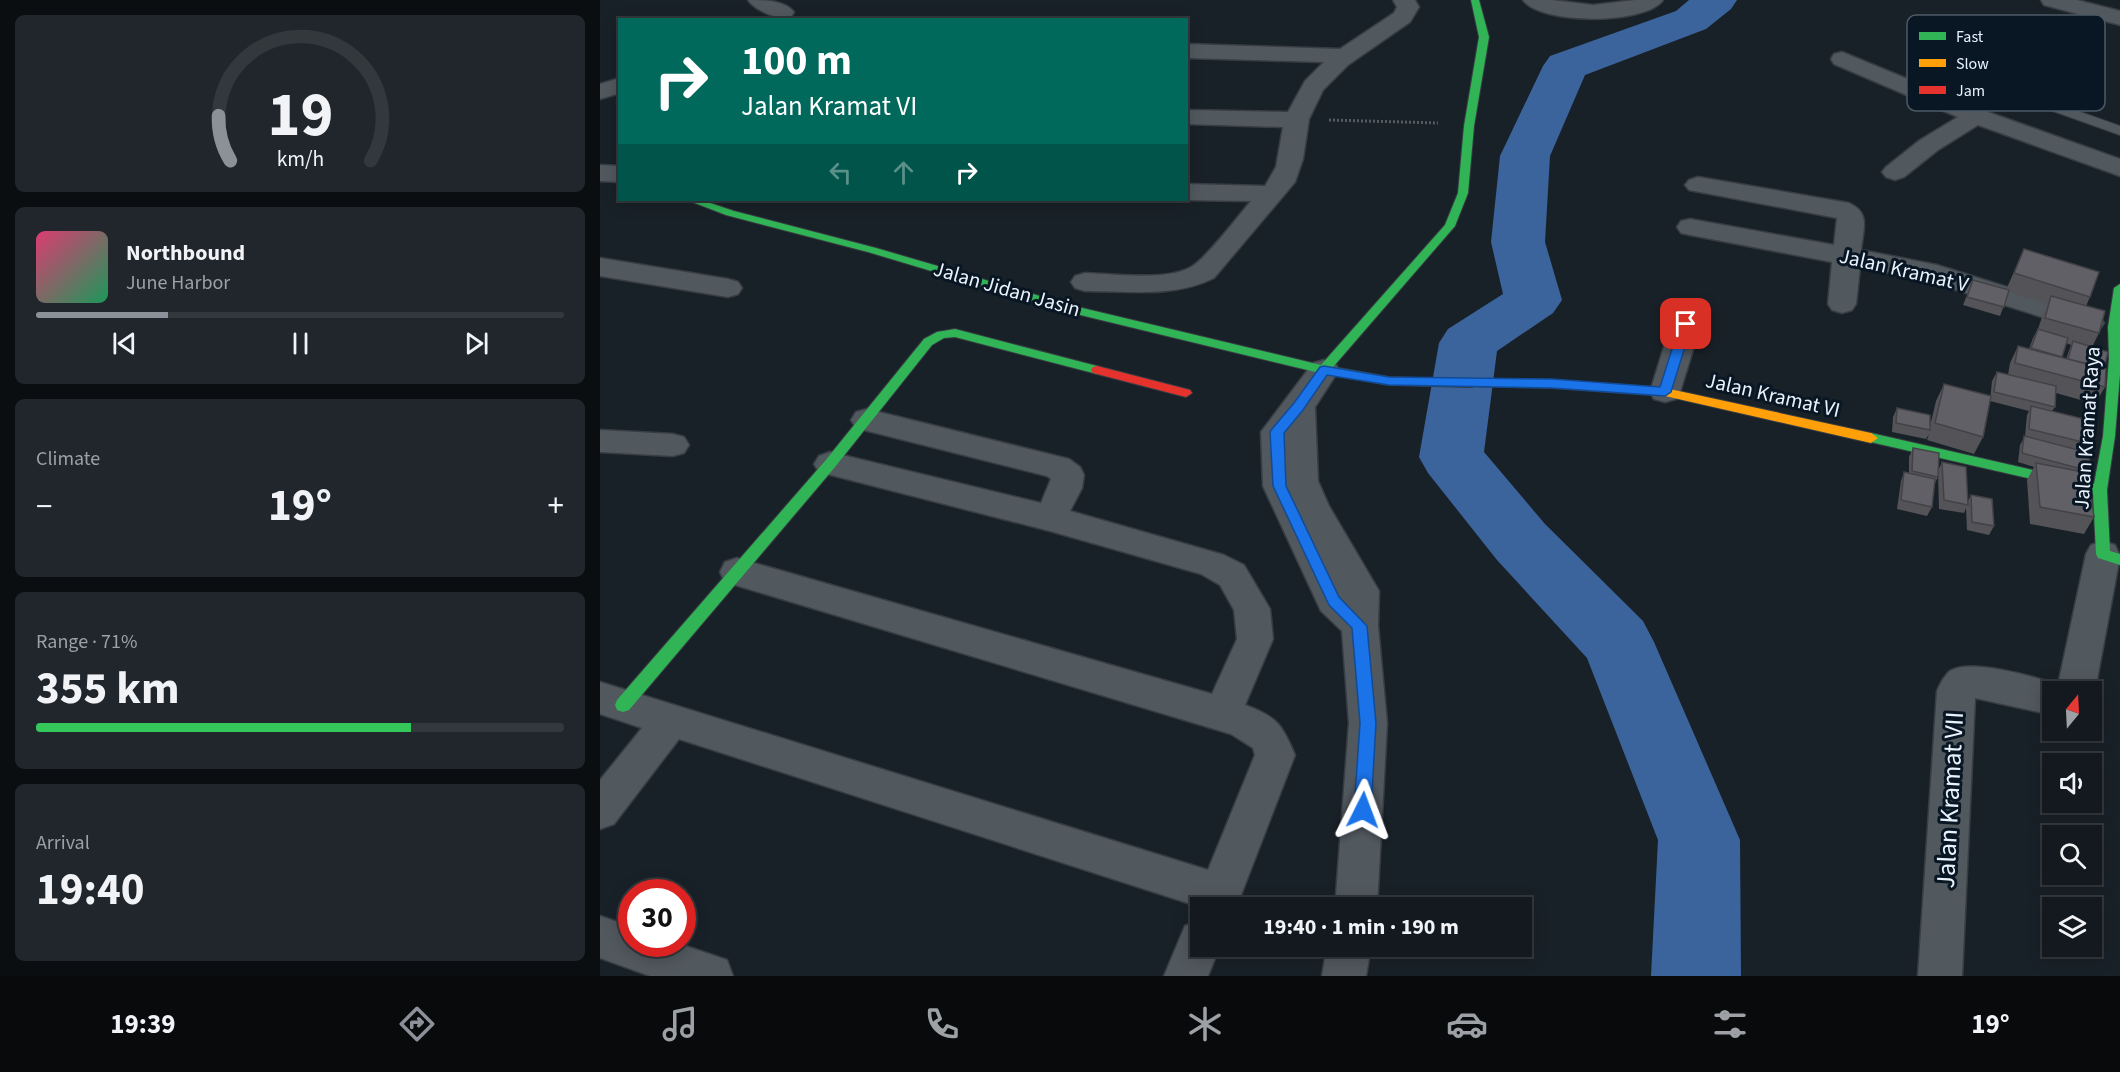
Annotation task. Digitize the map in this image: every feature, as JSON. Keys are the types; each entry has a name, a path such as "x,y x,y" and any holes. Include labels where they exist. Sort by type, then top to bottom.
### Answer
{"street":[{"path":"759,0 775,16"},
{"path":"1085,282 1186,281 1204,272 1272,194 1290,168 1297,120 1304,98 1324,75 1346,56 1402,17 1408,8 1404,0"},
{"path":"1357,897 1368,723 1360,626 1334,601 1280,486 1277,432 1299,406 1324,370 1450,226 1463,192 1469,126 1484,37 1475,0"},
{"path":"1534,0 1544,6 1570,10 1627,10 1636,9 1652,0"},
{"path":"2052,0 2120,18"},
{"path":"1188,51 1346,56"},
{"path":"1842,59 1907,87"},
{"path":"600,92 618,86"},
{"path":"1964,111 2120,168"},
{"path":"1895,172 1929,145 1976,116"},
{"path":"1188,117 1297,120"},
{"path":"600,173 618,174"},
{"path":"1698,185 1846,210 1851,214 1842,304"},
{"path":"1188,192 1272,194"},
{"name":"Jalan Jidan Jasin","path":"695,201 730,213 872,250 1072,309 1324,370"},
{"name":"Jalan Kramat V","path":"1690,227 1927,271 2084,321 2116,338"},
{"path":"600,267 728,288"},
{"name":"Jalan Kramat Raya","path":"2112,557 2100,490 2115,438 2116,338 2120,288"},
{"path":"1665,392 1686,324"},
{"path":"1186,393 955,333 941,335 928,342 867,420 737,572 612,702 1207,897"},
{"name":"Jalan Kramat VI","path":"1324,370 1389,381 1552,384 1665,392 2100,490"},
{"path":"867,420 1058,467 1068,475 1065,488 1050,518"},
{"path":"600,441 608,439 673,445"},
{"path":"830,464 1050,518 1212,564 1232,575 1252,609 1255,639 1222,713"},
{"path":"2078,681 2112,557"},
{"path":"737,572 1222,713 1245,722 1268,737 1275,755 1217,897"},
{"name":"Jalan Kramat VII","path":"1940,976 1956,691 1964,682 1982,682 2042,697"},
{"path":"600,811 671,720"},
{"path":"600,937 711,976"},
{"path":"1187,976 1194,957"},
{"path":"1344,976 1347,957"}],"lane":[{"path":"2065,111 2120,131"}],"path":[{"path":"1297,120 1469,126"}],"building":[{"path":"2024,249 2099,272 2090,297 2014,273"},
{"path":"1973,280 2009,290 2004,307 1967,297"},
{"path":"2051,296 2105,311 2099,333 2045,318"},
{"path":"2038,329 2068,338 2062,357 2031,348"},
{"path":"2073,341 2108,352 2104,368 2068,359"},
{"path":"2018,346 2106,369 2105,387 2015,363"},
{"path":"1997,372 2056,386 2055,407 1994,392"},
{"path":"1944,384 1991,396 1983,437 1935,423"},
{"path":"2031,406 2088,420 2087,443 2029,429"},
{"path":"1897,408 1930,415 1930,430 1896,423"},
{"path":"2024,436 2090,453 2089,471 2022,453"},
{"path":"1913,448 1939,453 1938,477 1912,471"},
{"path":"1942,462 1966,467 1968,505 1944,500"},
{"path":"2036,463 2088,473 2094,517 2040,507"},
{"path":"1904,472 1935,479 1932,507 1901,500"},
{"path":"1971,495 1992,499 1994,526 1972,522"}],"waterway":[{"path":"1696,976 1699,840 1617,642 1521,542 1451,457 1469,343 1533,300 1518,242 1525,156 1566,66 1691,20 1716,0"}],"traffic: fast":[{"path":"1324,370 1450,226 1463,193 1469,126 1484,37 1475,0"},
{"path":"695,201 730,213 872,250 1072,309 1324,370 1389,381 1472,383"},
{"path":"2120,288 2114,327 2115,358 2109,436 2100,490 2103,554 2120,560"},
{"path":"623,705 830,464 928,342 941,335 955,333 1097,370"},
{"path":"1871,438 2100,490"}],"traffic: slow":[{"path":"1472,383 1552,384 1665,392 1871,438"}],"traffic: jam":[{"path":"1097,370 1186,393"}],"route":[{"path":"1363,810 1368,723 1360,626 1334,601 1280,486 1277,432 1299,406 1324,370 1389,381 1552,384 1665,392 1686,324"}]}
